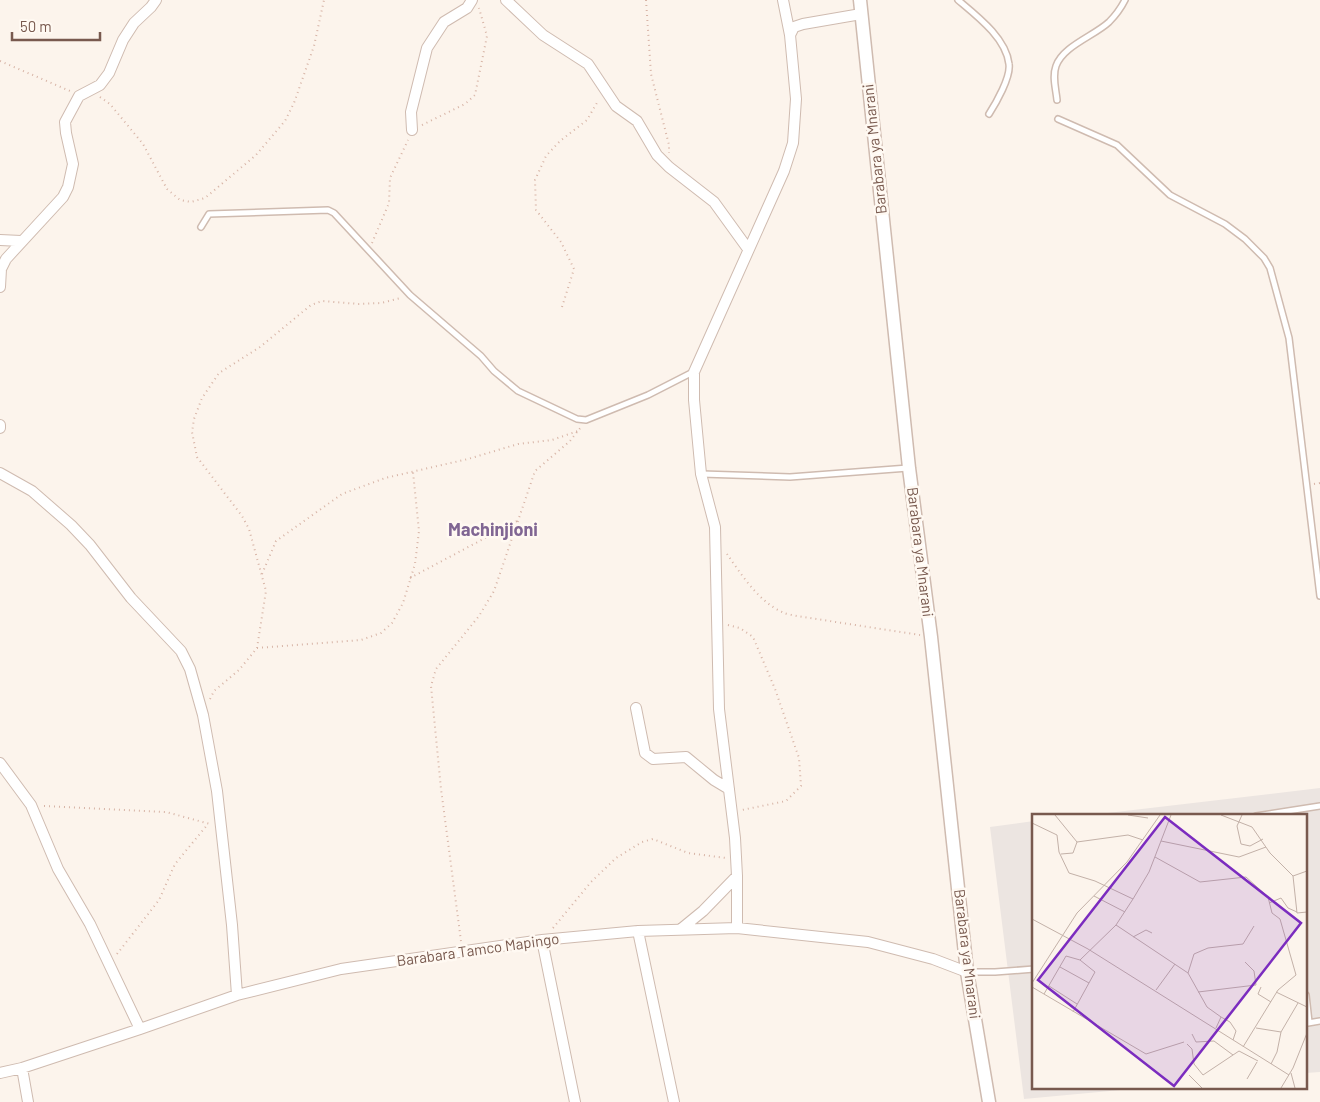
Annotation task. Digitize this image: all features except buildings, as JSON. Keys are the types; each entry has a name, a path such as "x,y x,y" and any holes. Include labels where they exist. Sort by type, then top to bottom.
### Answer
{"street":[{"path":"0,287 1,269 6,259 63,197 68,187 73,164 65,122 79,96 92,91 100,85 109,73 123,40 134,23 156,0"},
{"path":"412,130 410,112 428,48 444,22 467,8 472,0"},
{"path":"506,0 543,35 588,64 616,106 637,121 657,155 669,167 714,202 748,249"},
{"path":"736,928 736,859 719,709 715,527 701,474 694,400 694,372 784,171 793,144 796,99 790,35 783,0"},
{"name":"Barabara ya Mnarani","path":"860,0 909,468 931,637 967,972 989,1102"},
{"path":"790,35 794,27 803,24 861,14"},
{"path":"0,240 3,242 21,241"},
{"path":"0,473 32,492 71,525 90,545 131,598 180,651 190,669 203,715 217,791 232,925 237,995"},
{"path":"636,708 645,752 653,759 686,757 714,780 729,789"},
{"path":"0,763 31,805 58,869 90,924 140,1029"},
{"path":"681,929 703,911 737,876"},
{"name":"Barabara Tamco Mapingo","path":"0,1073 22,1068 237,995 341,969 542,940 638,931 736,928 868,942 933,959 967,972"},
{"path":"638,931 674,1102"},
{"path":"542,940 574,1102"},
{"path":"22,1068 28,1102"}],"lane":[{"path":"958,0 991,29 1006,52 1010,65 1002,92 989,114"},
{"path":"1057,100 1054,79 1056,67 1061,56 1109,22 1125,0"},
{"path":"1058,119 1117,145 1170,195 1225,224 1245,239 1264,258 1270,268 1289,338 1320,596"},
{"path":"201,227 209,214 328,210 334,213 410,295 481,356 494,372 518,391 578,420 586,420 648,395 694,372"},
{"path":"701,474 790,476 909,468"},
{"path":"1287,814 1320,806"},
{"path":"967,972 1032,969"},
{"path":"1308,1023 1320,1021"}],"path":[{"path":"92,91 110,104 143,144 167,189 180,200 191,202 205,198 256,155 285,120 294,104 314,46 324,0"},
{"path":"368,249 375,238 389,203 390,178 412,130 465,104 475,95 487,36 477,0"},
{"path":"646,0 651,74 669,145 669,167"},
{"path":"0,61 79,96"},
{"path":"562,307 574,269 561,242 536,210 536,180 546,156 560,141 587,120 598,103 603,87"},
{"path":"203,715 214,691 239,670 257,648 266,592 249,529 242,516 197,457 192,432 194,419 202,398 219,373 260,347 311,305 322,301 359,304 381,303 410,295"},
{"path":"462,951 441,789 431,686 436,669 479,616 494,591 535,471 570,442 586,420"},
{"path":"262,574 276,541 342,494 386,478 468,459 518,444 552,440 578,431"},
{"path":"257,648 361,640 380,633 392,623 403,603 415,564 419,531 413,472"},
{"path":"410,578 520,519"},
{"path":"726,553 743,577 765,601 781,612 931,637"},
{"path":"718,622 740,628 753,637 775,689 799,758 801,786 786,801 732,812"},
{"path":"31,805 166,812 220,826"},
{"path":"109,964 159,900 175,864 208,824"},
{"path":"542,940 591,882 616,858 642,842 653,839 688,853 736,859"}],"shaded area":[{"path":"1320,788 1320,1072 1308,1073 1308,814 1099,814"},
{"path":"1032,821 1032,1090 1121,1090 1024,1099 990,827"}],"district":[{"name":"Machinjioni","path":"493,530"}]}
